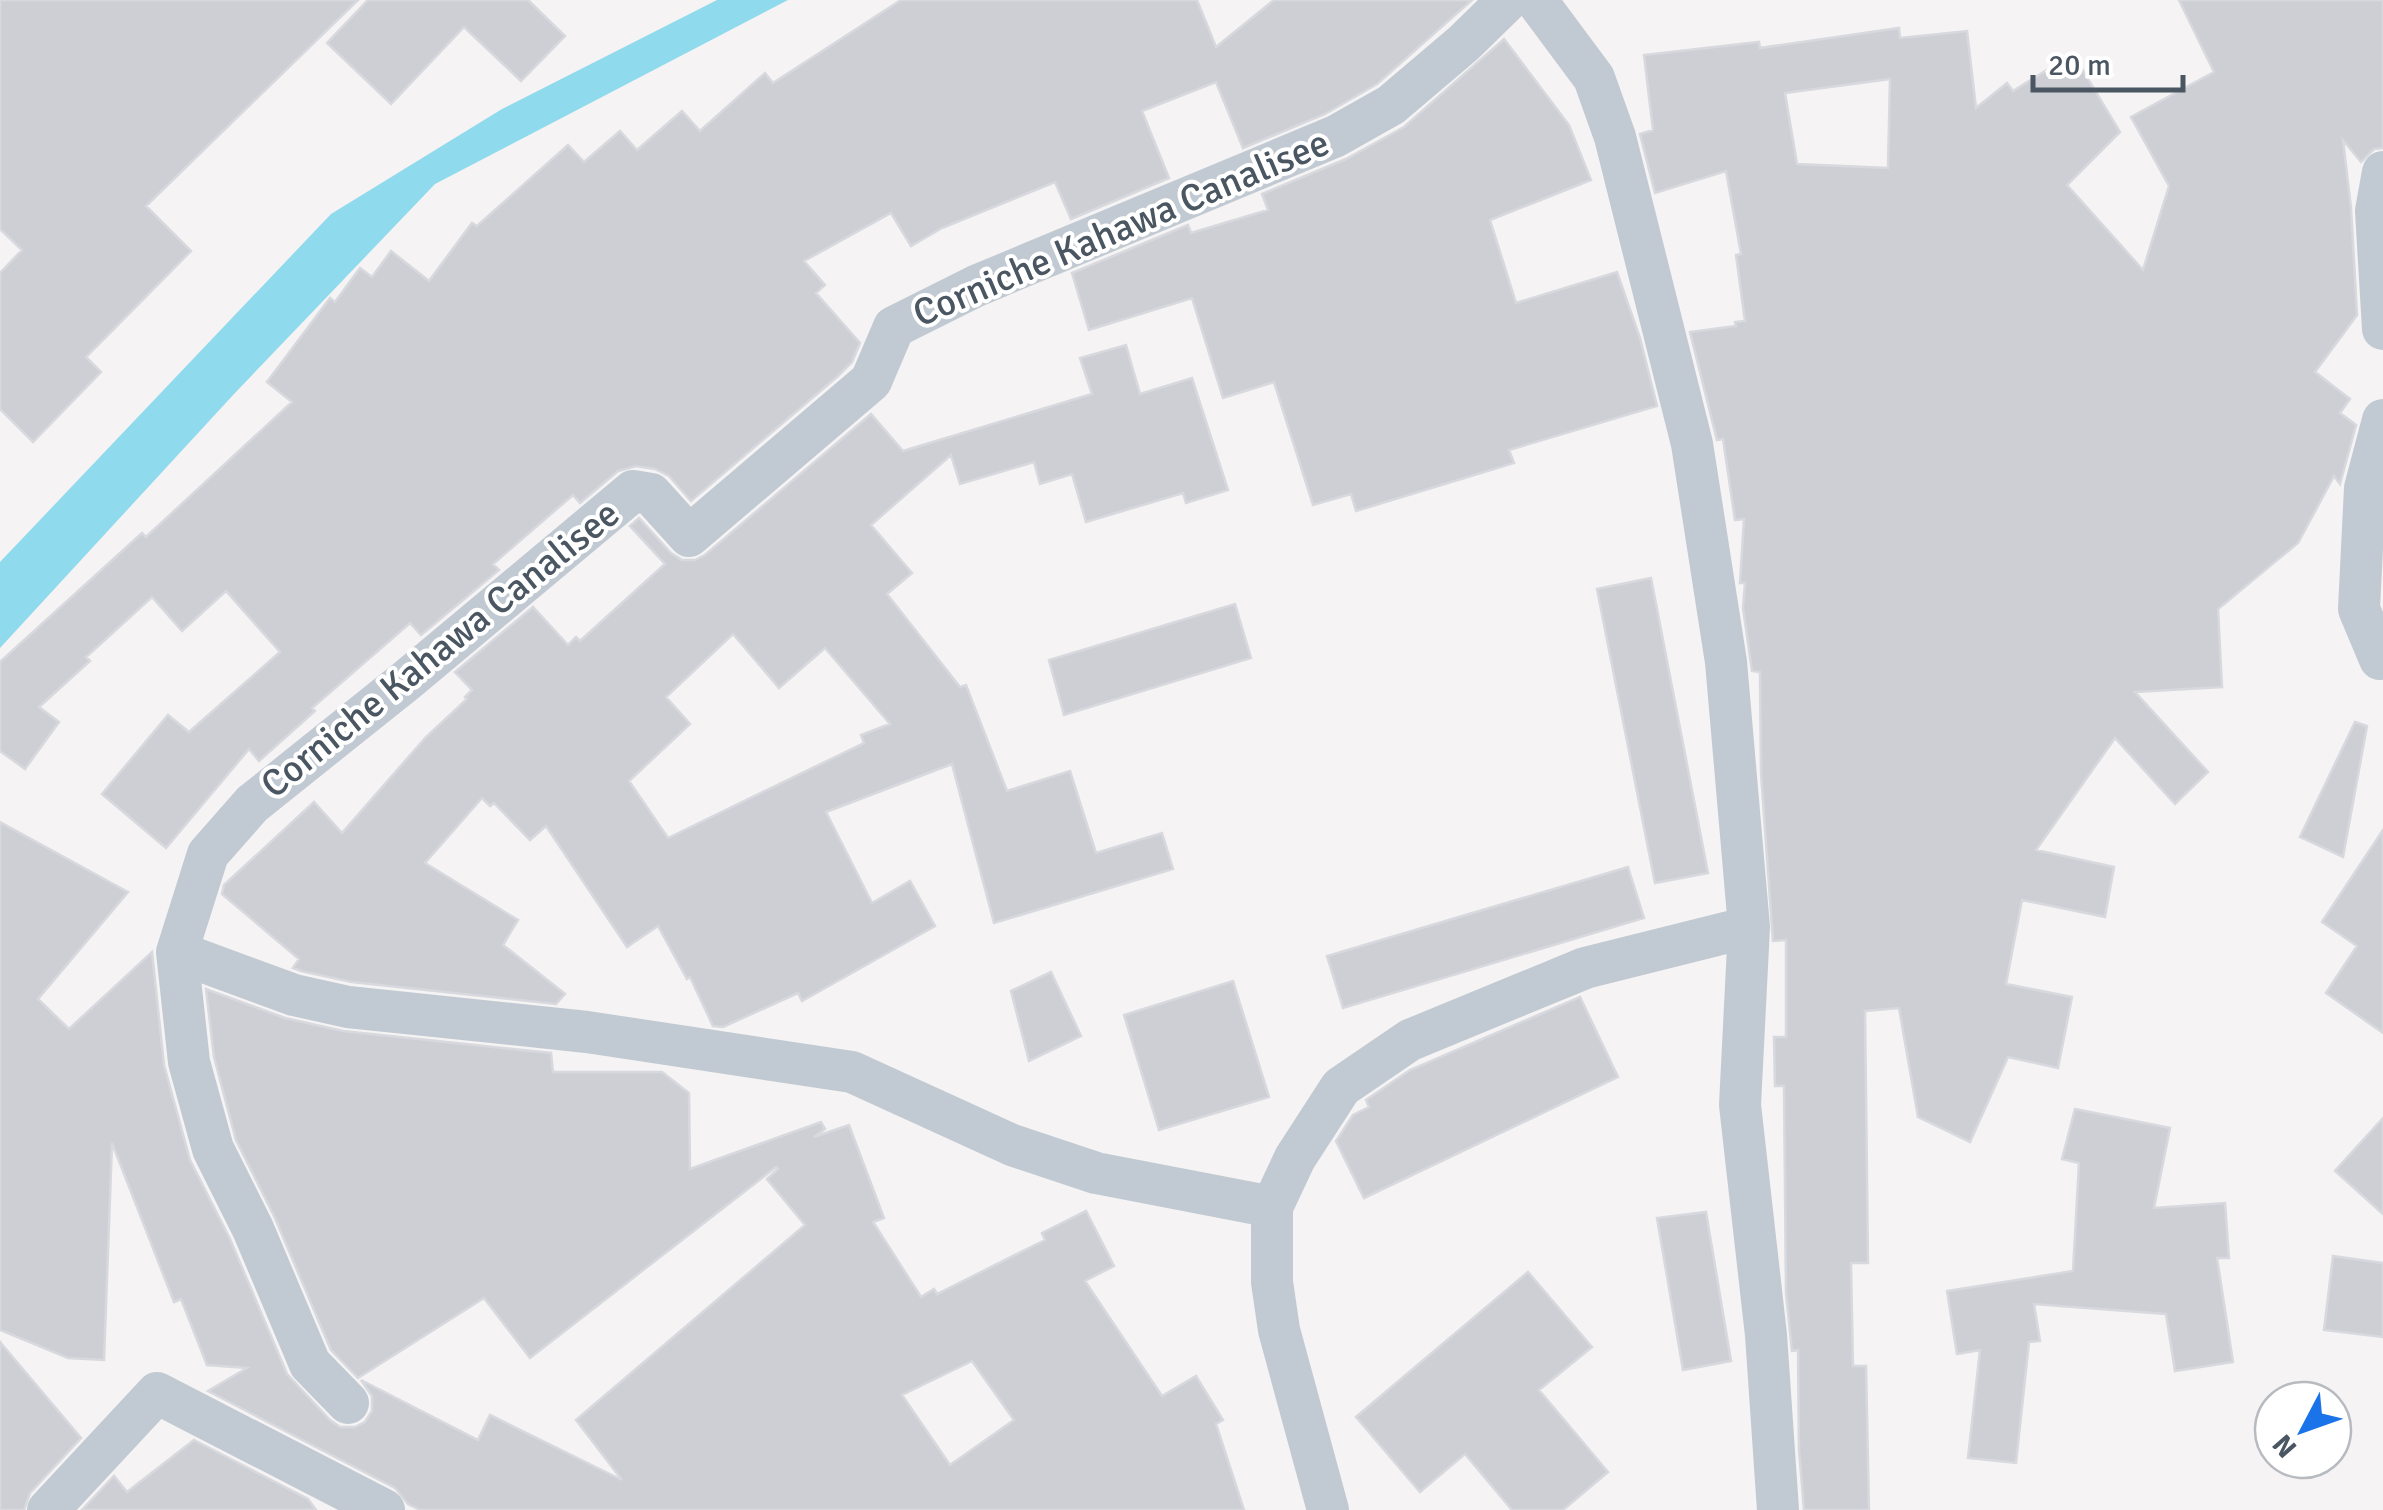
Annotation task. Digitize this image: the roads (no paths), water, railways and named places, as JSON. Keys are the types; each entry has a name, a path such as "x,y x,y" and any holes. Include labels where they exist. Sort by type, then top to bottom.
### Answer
{"street":[{"name":"Corniche Kahawa Canalisee","path":"348,1403 310,1364 213,1149 189,1062 177,952 208,854 252,804 633,490 651,494 689,536 871,381 894,326 976,286 1336,136 1391,105 1508,0"},
{"path":"1536,0 1594,78 1615,137 1692,444 1726,662 1748,927 1740,1105 1766,1335 1778,1510"},
{"path":"2383,172 2376,210 2383,328"},
{"path":"2380,658 2359,609 2365,488 2383,420"},
{"path":"1328,1510 1280,1330 1272,1282 1272,1208 1295,1158 1340,1087 1410,1040 1585,968 1748,927"},
{"path":"177,952 294,995 348,1007 587,1032 852,1072 1012,1145 1096,1174 1272,1208"},
{"path":"48,1510 157,1393 384,1510"}],"water":[{"path":"717,0 788,0 435,184 234,394 0,648 0,562 331,214 502,109"}]}
